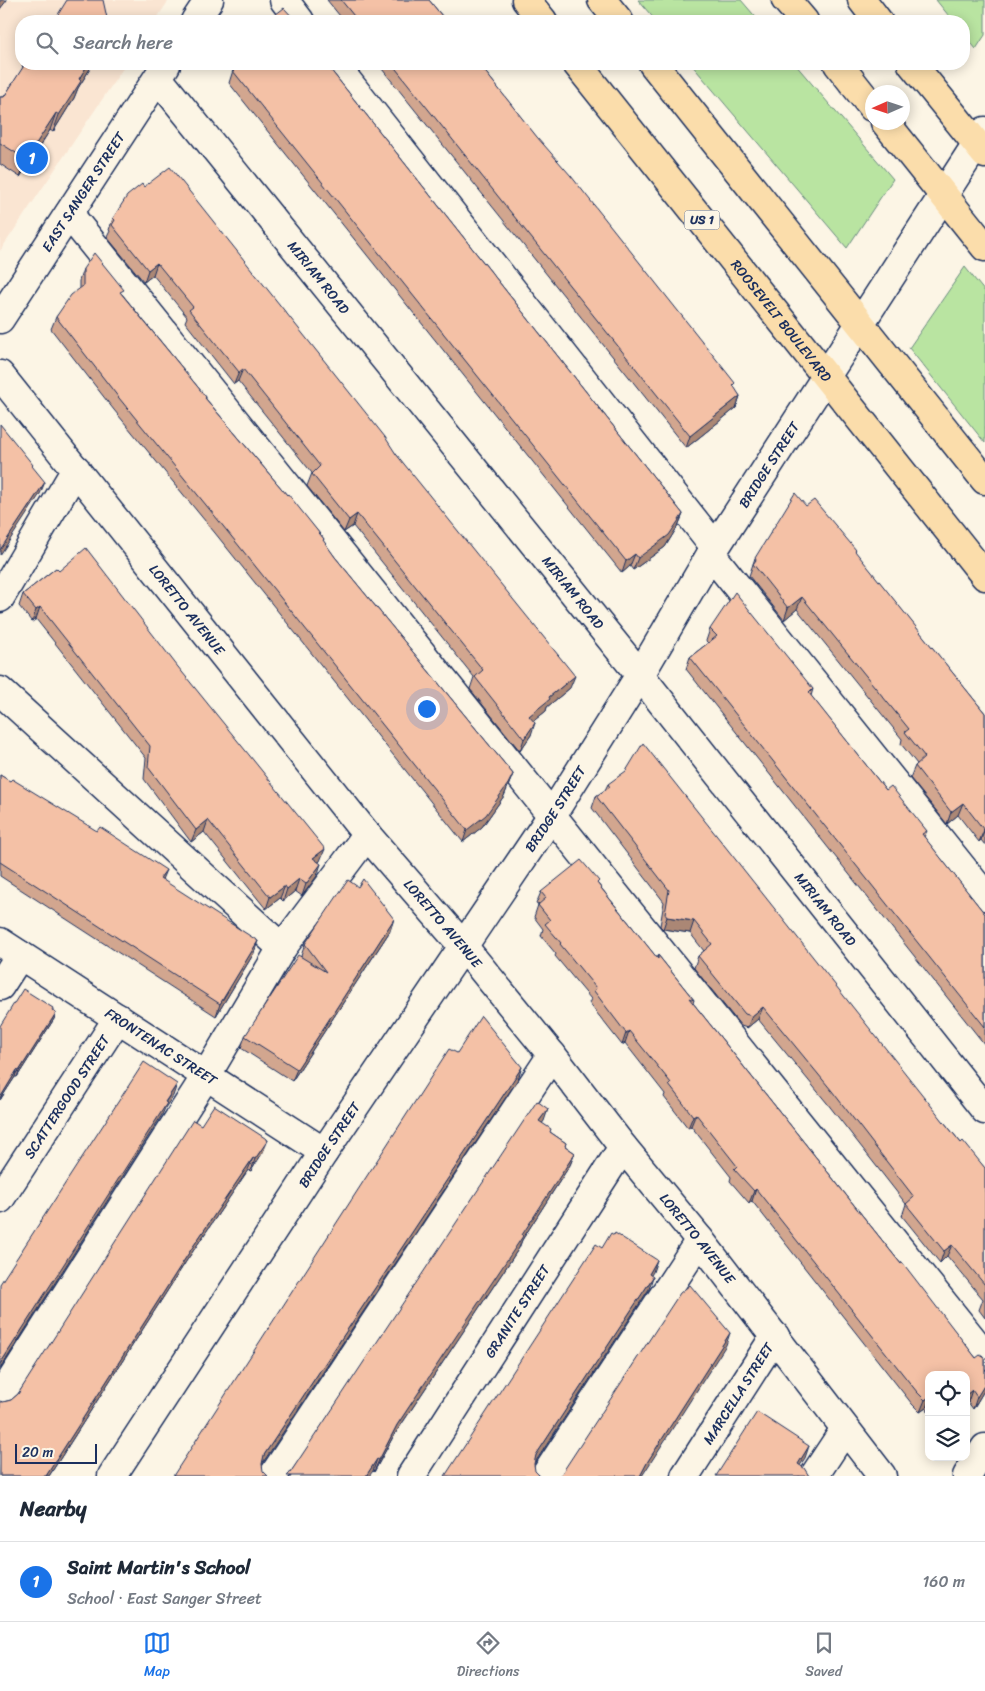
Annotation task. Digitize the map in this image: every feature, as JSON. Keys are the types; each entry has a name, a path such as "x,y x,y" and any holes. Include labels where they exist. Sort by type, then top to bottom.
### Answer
{"highway":[{"path":"526,0 538,15"},
{"path":"602,0 614,15"},
{"path":"786,0 799,15"},
{"path":"862,0 873,15"},
{"name":"ROOSEVELT BOULEVARD","path":"582,70 985,576"},
{"path":"658,70 985,480"},
{"path":"843,70 865,97"},
{"path":"917,70 982,143"},
{"path":"891,130 985,247"}],"street":[{"path":"199,15 209,0"},
{"path":"284,0 295,15"},
{"path":"339,70 985,896"},
{"name":"EAST SANGER STREET","path":"0,319 162,71"},
{"name":"MIRIAM ROAD","path":"162,71 985,1110"},
{"name":"BRIDGE STREET","path":"112,1476 324,1152 552,815 640,674 713,550 943,196 982,143"},
{"path":"69,214 985,1355"},
{"name":"LORETTO AVENUE","path":"0,375 367,835 463,946 552,1055 623,1147 700,1240 882,1476"},
{"path":"0,598 76,469"},
{"path":"0,691 282,948"},
{"path":"0,1398 206,1076 282,948 367,835"},
{"path":"0,986 10,949"},
{"name":"FRONTENAC STREET","path":"10,949 324,1152"},
{"name":"SCATTERGOOD STREET","path":"0,1200 118,1018"},
{"path":"273,1476 552,1055"},
{"name":"GRANITE STREET","path":"411,1476 623,1147"},
{"path":"545,1476 700,1240"},
{"name":"MARCELLA STREET","path":"685,1476 775,1336"},
{"path":"814,1476 845,1429"},
{"path":"967,1476 985,1448"}],"shaded area":[{"path":"0,0 169,0 159,15 15,15 15,70 122,70 0,251"}],"green space":[{"path":"638,0 741,0 754,15 651,15"},
{"path":"936,0 985,0 985,35 976,49 970,42 970,15 948,15"},
{"path":"696,70 800,70 893,179 847,248"},
{"path":"965,267 985,292 985,443 909,348"}],"building":[{"path":"67,0 103,0 106,15 58,15"},
{"path":"341,0 429,0 441,15 353,15"},
{"path":"284,8 290,15 275,15"},
{"path":"21,70 84,70 79,79 81,81 59,115 56,113 26,159 0,143 0,97 4,97"},
{"path":"331,70 683,514 669,535 638,558 635,554 626,561 233,71"},
{"path":"397,70 484,70 571,176 735,383 733,385 740,396 690,436"},
{"path":"170,167 385,437 396,454 575,676 529,716 535,723 524,739 475,677 483,670 357,514 349,520 312,474 320,466 243,369 239,372 189,310 193,307 157,263 148,270 112,225 115,220 113,218 127,196 142,184 144,187"},
{"path":"94,253 124,290 120,292 205,398 288,494 324,539 335,557 513,774 486,815 467,830 56,317 71,295 83,286 83,269"},
{"path":"0,424 45,482 0,550"},
{"path":"795,493 806,506 814,500 985,713 984,830 963,803 951,812 915,766 925,757 905,732 909,729 802,597 788,608 753,564"},
{"path":"86,548 178,667 325,849 313,858 321,864 306,884 299,879 287,889 285,886 270,897 208,820 196,830 148,767 150,746 40,607 36,610 23,594 56,568 59,571"},
{"path":"735,592 813,689 809,693 886,790 891,786 927,831 922,834 985,914 985,1027 690,657 717,636 710,629"},
{"path":"643,743 944,1122 961,1143 963,1141 985,1168 985,1285 952,1245 944,1251 906,1204 914,1197 832,1091 763,1007 752,1016 745,1014 698,956 712,944 694,921 667,917 665,914 669,890 596,796 610,787 608,784 626,771"},
{"path":"0,775 10,781 12,779 97,831 100,827 166,870 160,878 258,941 220,1004 0,862"},
{"path":"581,860 599,881 597,883 658,959 658,955 694,1000 689,998 901,1264 902,1262 976,1358 980,1355 985,1358 985,1384 977,1397 972,1390 970,1392 970,1371 925,1371 925,1400 917,1392 756,1189 754,1191 734,1169 737,1166 696,1114 693,1116 669,1085 671,1083 629,1031 626,1033 594,991 596,988 545,924 550,920 538,905 546,898 541,892"},
{"path":"363,879 394,919 297,1069 245,1036 298,955 326,972 305,944 348,880 358,887"},
{"path":"23,989 53,1008 52,1010 56,1013 0,1098 0,1026"},
{"path":"481,1016 522,1067 264,1455 263,1471 268,1476 173,1476 449,1049 457,1053"},
{"path":"144,1062 177,1084 165,1102 167,1103 0,1364 0,1284"},
{"path":"537,1101 548,1109 539,1121 551,1129 550,1132 566,1143 565,1146 575,1153 523,1236 397,1425 379,1460 377,1459 366,1476 287,1476 290,1473"},
{"path":"214,1105 268,1140 255,1159 253,1158 192,1248 46,1476 0,1476 0,1401 11,1400 18,1394 193,1120 201,1125"},
{"path":"611,1233 614,1235 615,1233 657,1260 649,1274 653,1277 536,1455 535,1471 540,1476 445,1476 596,1244 602,1248"},
{"path":"690,1285 730,1333 640,1476 559,1476 680,1293"},
{"path":"757,1412 809,1446 798,1464 804,1468 809,1476 716,1476"}],"place":[{"name":"Saint Martin's School","path":"32,158"}]}
